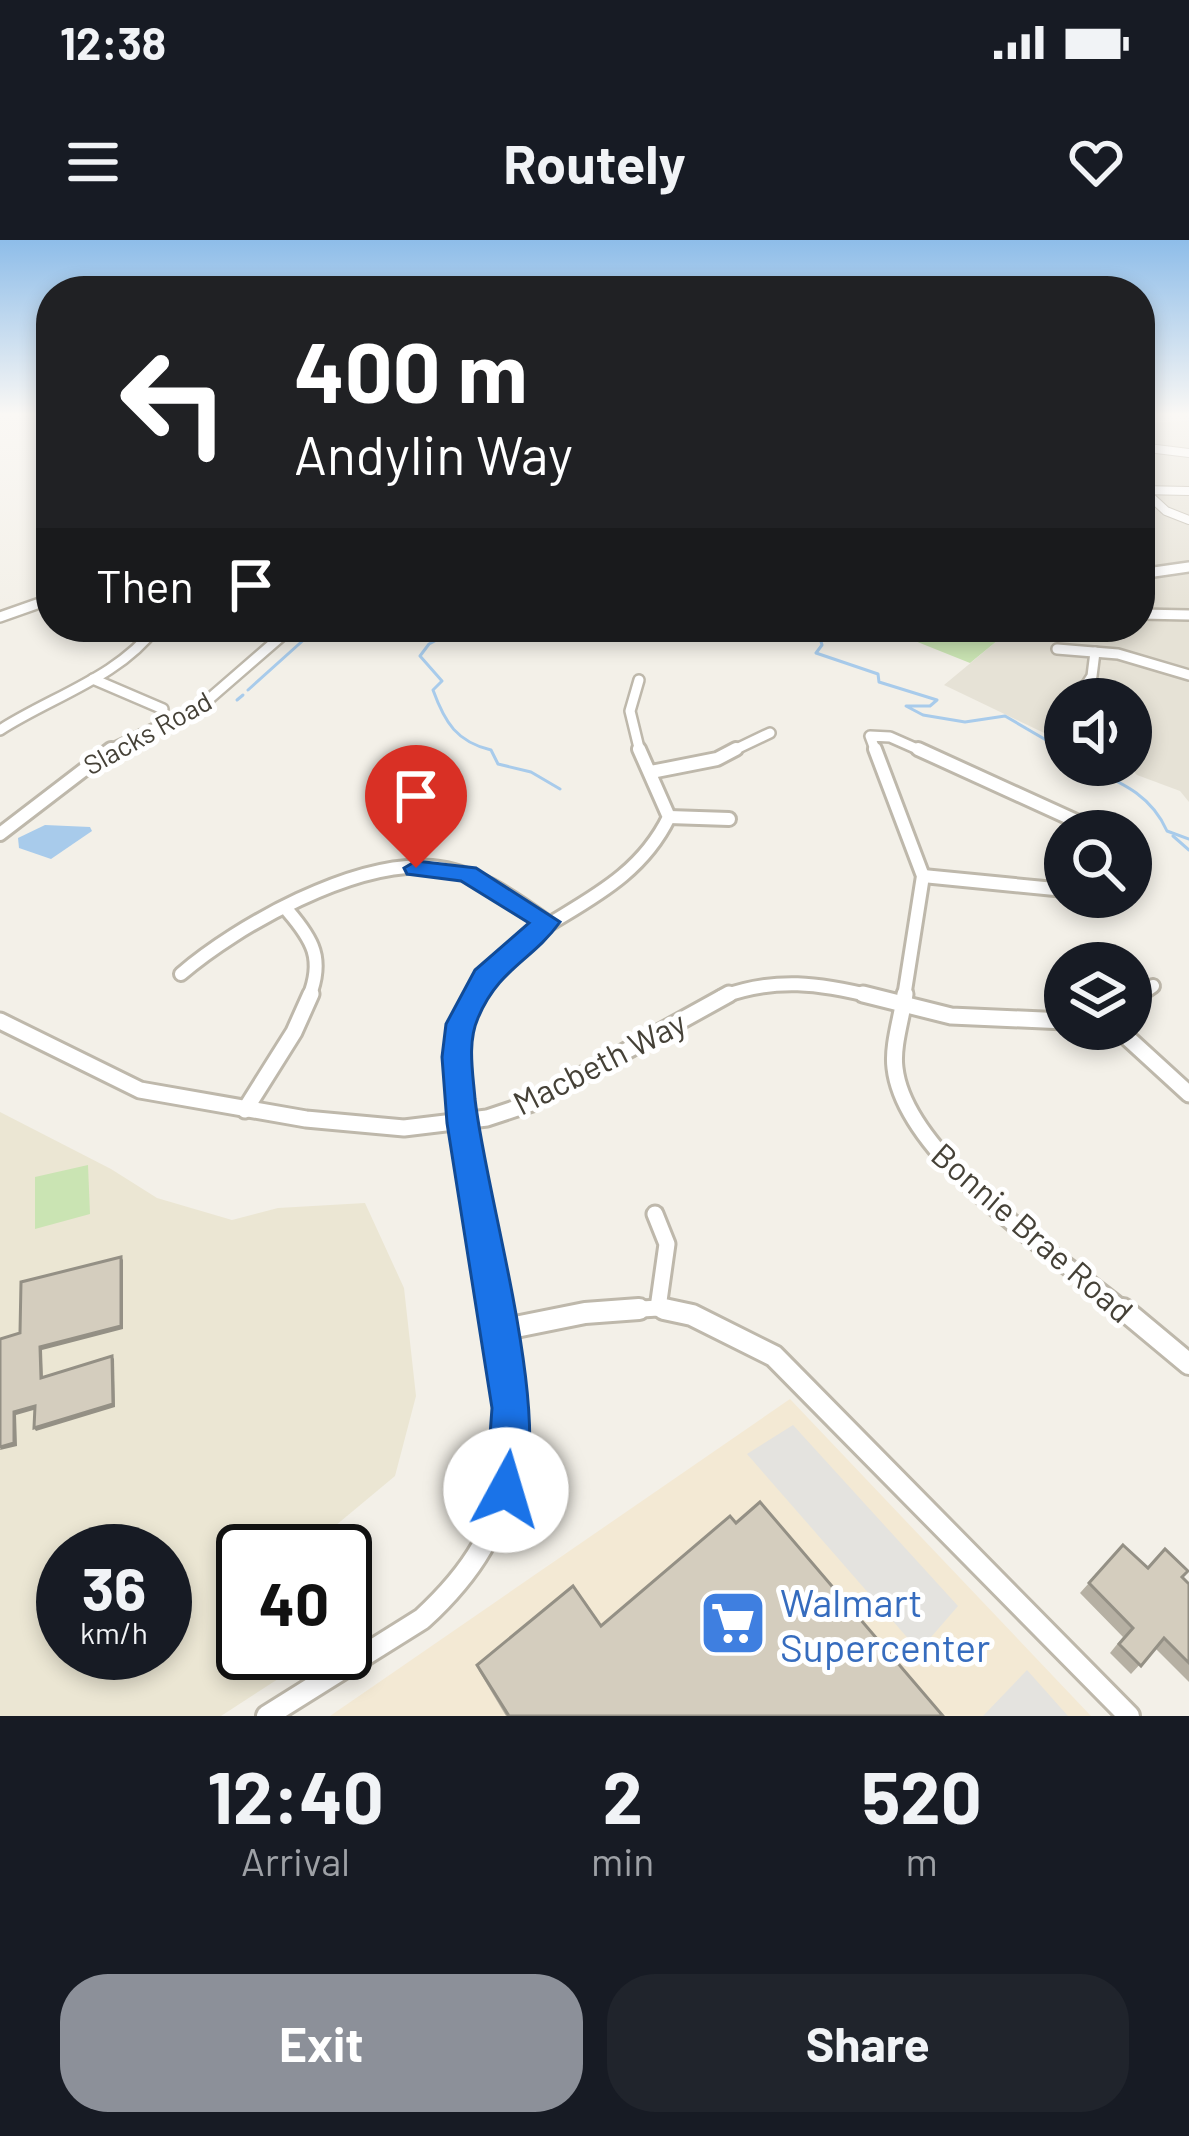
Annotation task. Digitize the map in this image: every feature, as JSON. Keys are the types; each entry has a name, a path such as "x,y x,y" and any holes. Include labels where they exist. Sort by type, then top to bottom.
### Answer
{"street":[{"path":"1155,490 1189,491"},
{"path":"1155,502 1166,512 1189,520"},
{"path":"1155,572 1189,567"},
{"path":"0,617 36,604"},
{"path":"1155,614 1189,615"},
{"path":"0,730 42,701 93,679 143,642"},
{"name":"Slacks Road","path":"0,835 104,753 202,706 275,642"},
{"path":"1057,650 1095,652 1189,675"},
{"path":"1091,678 1095,652"},
{"path":"93,679 163,709"},
{"path":"268,1716 422,1619 478,1553 506,1490 512,1442 462,1123 456,1057 460,1024 484,976 547,922 628,874 652,853 669,817 631,717 629,698 639,680"},
{"path":"651,772 717,759 770,733"},
{"name":"Bonnie Brae Road","path":"1052,810 890,737 870,736 923,876 895,1074 906,1107 936,1155 1189,1364"},
{"path":"669,817 729,819"},
{"path":"182,974 196,961 288,911 362,876 390,869 436,868 487,883 547,922"},
{"path":"923,876 1044,888"},
{"path":"245,1110 298,1022 315,978 315,946 288,911"},
{"name":"Macbeth Way","path":"0,1021 127,1086 245,1110 365,1127 462,1123 548,1095 744,987 806,982 993,1021 1044,1021"},
{"path":"1141,1050 1189,1094"},
{"path":"656,1214 668,1244 658,1308"},
{"path":"496,1331 585,1313 658,1308 705,1321 774,1356 1130,1716"},
{"path":"1098,1687 1119,1716"}],"shaded area":[{"path":"1155,482 1189,482 1189,802 1180,791 1152,781 1152,678 1044,678 1044,733 944,685 996,642 1155,642"},
{"path":"0,1112 157,1198 232,1220 278,1208 365,1203 404,1288 416,1396 395,1476 337,1524 216,1524 216,1680 276,1680 221,1716 0,1716"},
{"path":"790,1399 1091,1716 330,1716"},
{"path":"793,1425 958,1606 919,1651 747,1454"},
{"path":"1027,1670 1068,1716 983,1716"}],"green space":[{"path":"918,642 996,642 970,663"},
{"path":"88,1165 90,1214 35,1229 35,1177"}],"water":[{"path":"45,825 90,827 92,831 51,859 19,848 18,838"}],"building":[{"path":"121,1257 121,1326 40,1347 41,1378 112,1356 113,1404 34,1428 35,1406 14,1412 14,1443 0,1447 0,1339 20,1333 21,1282"},
{"name":"Walmart Supercenter","path":"760,1502 943,1716 509,1716 477,1665 573,1586 601,1626 730,1516 736,1523"},
{"path":"1123,1545 1148,1568 1165,1549 1188,1571 1182,1577 1189,1584 1189,1663 1164,1638 1141,1666 1119,1644 1133,1628 1089,1583"}],"waterway":[{"path":"248,690 301,642"},
{"path":"433,642 420,656 442,681 433,690 448,721 469,742 491,750 498,764 531,772 560,789"},
{"path":"821,642 816,653 878,674 879,682 937,700 930,706 906,706 923,715 965,722 1005,716 1044,739"},
{"path":"237,700 243,695"},
{"path":"1125,786 1152,807 1167,831 1189,839"},
{"path":"1173,836 1189,850"}],"place":[{"name":"Walmart Supercenter","path":"733,1623"}],"route":[{"path":"416,868 467,874 499,889 547,922 484,976 460,1024 456,1057 462,1123 511,1408 506,1490"}]}
